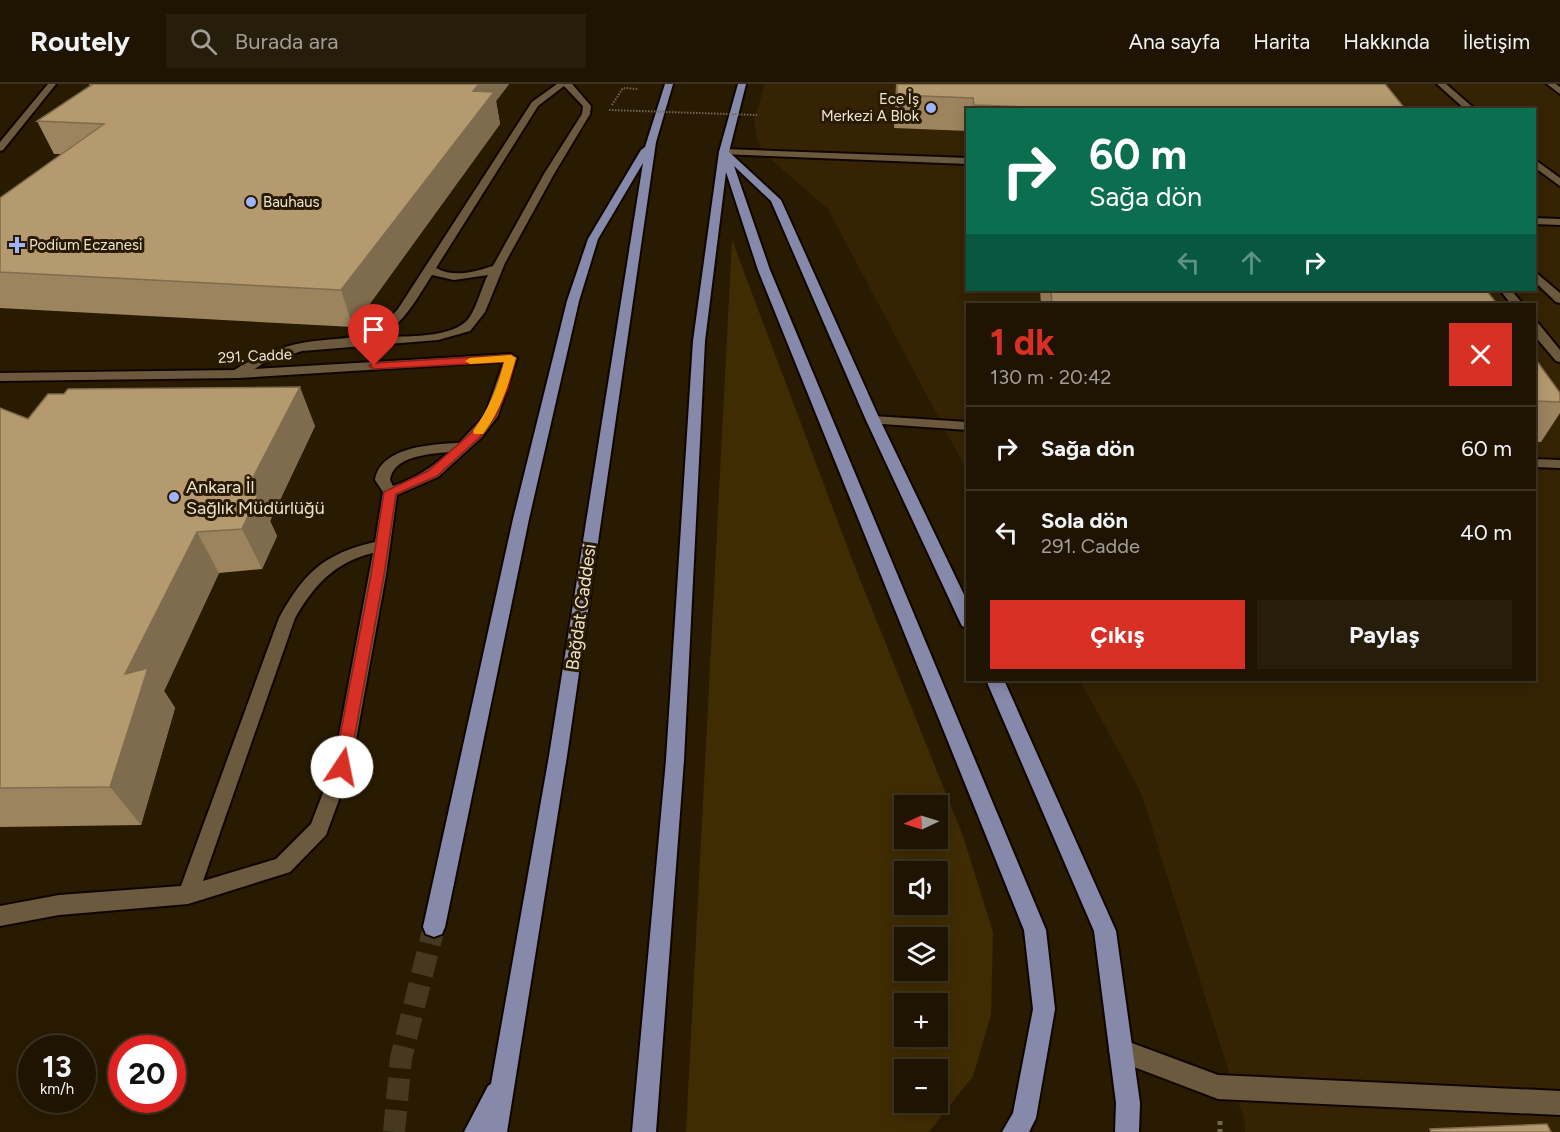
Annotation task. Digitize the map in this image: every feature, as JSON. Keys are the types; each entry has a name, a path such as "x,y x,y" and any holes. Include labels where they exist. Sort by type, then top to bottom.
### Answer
{"main road":[{"name":"Bağdat Caddesi","path":"495,1132 558,756 651,142 669,84"},
{"path":"644,1132 675,760 699,341 724,152 742,84"},
{"path":"434,927 521,519 573,301 593,239 651,142"},
{"path":"724,152 776,200 873,420 966,618"},
{"path":"724,152 764,270 1035,930 1044,1009 1024,1118 1014,1132"},
{"path":"994,681 1105,931 1128,1102 1127,1132"},
{"path":"650,1132 651,1069"},
{"path":"476,1132 505,1077"}],"street":[{"path":"0,148 52,84"},
{"path":"238,374 248,365 269,355 303,347 433,337 466,328 478,312 497,268 550,170 586,114 585,101 564,84 535,104 403,311 377,334 359,341"},
{"path":"1441,84 1470,108"},
{"path":"1551,84 1560,91"},
{"path":"724,152 966,162"},
{"path":"1536,164 1560,183"},
{"path":"1536,221 1560,222"},
{"path":"428,269 450,278 466,277 497,268"},
{"path":"1536,276 1560,299"},
{"path":"1506,291 1516,303"},
{"path":"1536,328 1560,358"},
{"name":"291. Cadde","path":"0,377 238,374 511,358 491,416 476,435 461,447"},
{"path":"873,420 966,426"},
{"path":"390,492 433,474 461,447"},
{"path":"390,492 382,484 382,476 386,467 398,459 436,448 461,447"},
{"path":"1536,463 1560,464"},
{"path":"0,916 59,905 188,895 283,866 319,829 342,767 378,575 390,492"},
{"path":"188,895 291,610 301,593 335,559 381,546"},
{"path":"1121,1051 1218,1087 1560,1103"}],"path":[{"path":"623,88 609,110 757,115"}],"shaded area":[{"path":"765,84 1560,84 1560,1132 1245,1132 1245,1123 1141,793 1081,681 1536,681 1536,303 966,303 966,469 828,209 768,157 757,141 754,119"},
{"path":"732,240 853,562 947,795 894,795 894,849 948,849 948,799 963,836 993,932 991,1015 973,1076 948,1108 948,1059 894,1059 894,1113 944,1113 929,1132 686,1132"}],"building":[{"name":"Bauhaus","path":"93,84 479,84 473,91 494,92 341,290 0,272 0,198 104,124 37,121"},
{"path":"897,84 1385,84 1404,108 1032,108 974,105 973,98 897,95"},
{"path":"1051,291 1487,291 1496,303 1052,303"},
{"path":"1536,360 1560,393 1560,402 1536,401"},
{"path":"300,387 244,495 258,495 242,529 197,532 125,674 148,668 110,787 0,788 0,408 28,419 48,394 64,394 68,389"},
{"path":"1547,1124 1551,1132 1431,1132 1430,1129"}],"tunnel":[{"path":"394,1132 401,1058 434,927"}],"slow traffic":[{"path":"470,361 511,358 491,416 479,431"}],"place":[{"name":"Ece İş Merkezi A Blok","path":"931,108"},
{"name":"Bauhaus","path":"251,202"},
{"name":"Podium Eczanesi","path":"17,245"},
{"name":"Ankara İl Sağlık Müdürlüğü","path":"174,497"}],"route":[{"path":"342,767 378,575 390,492 433,474 476,435 491,416 511,358 374,366"}]}
